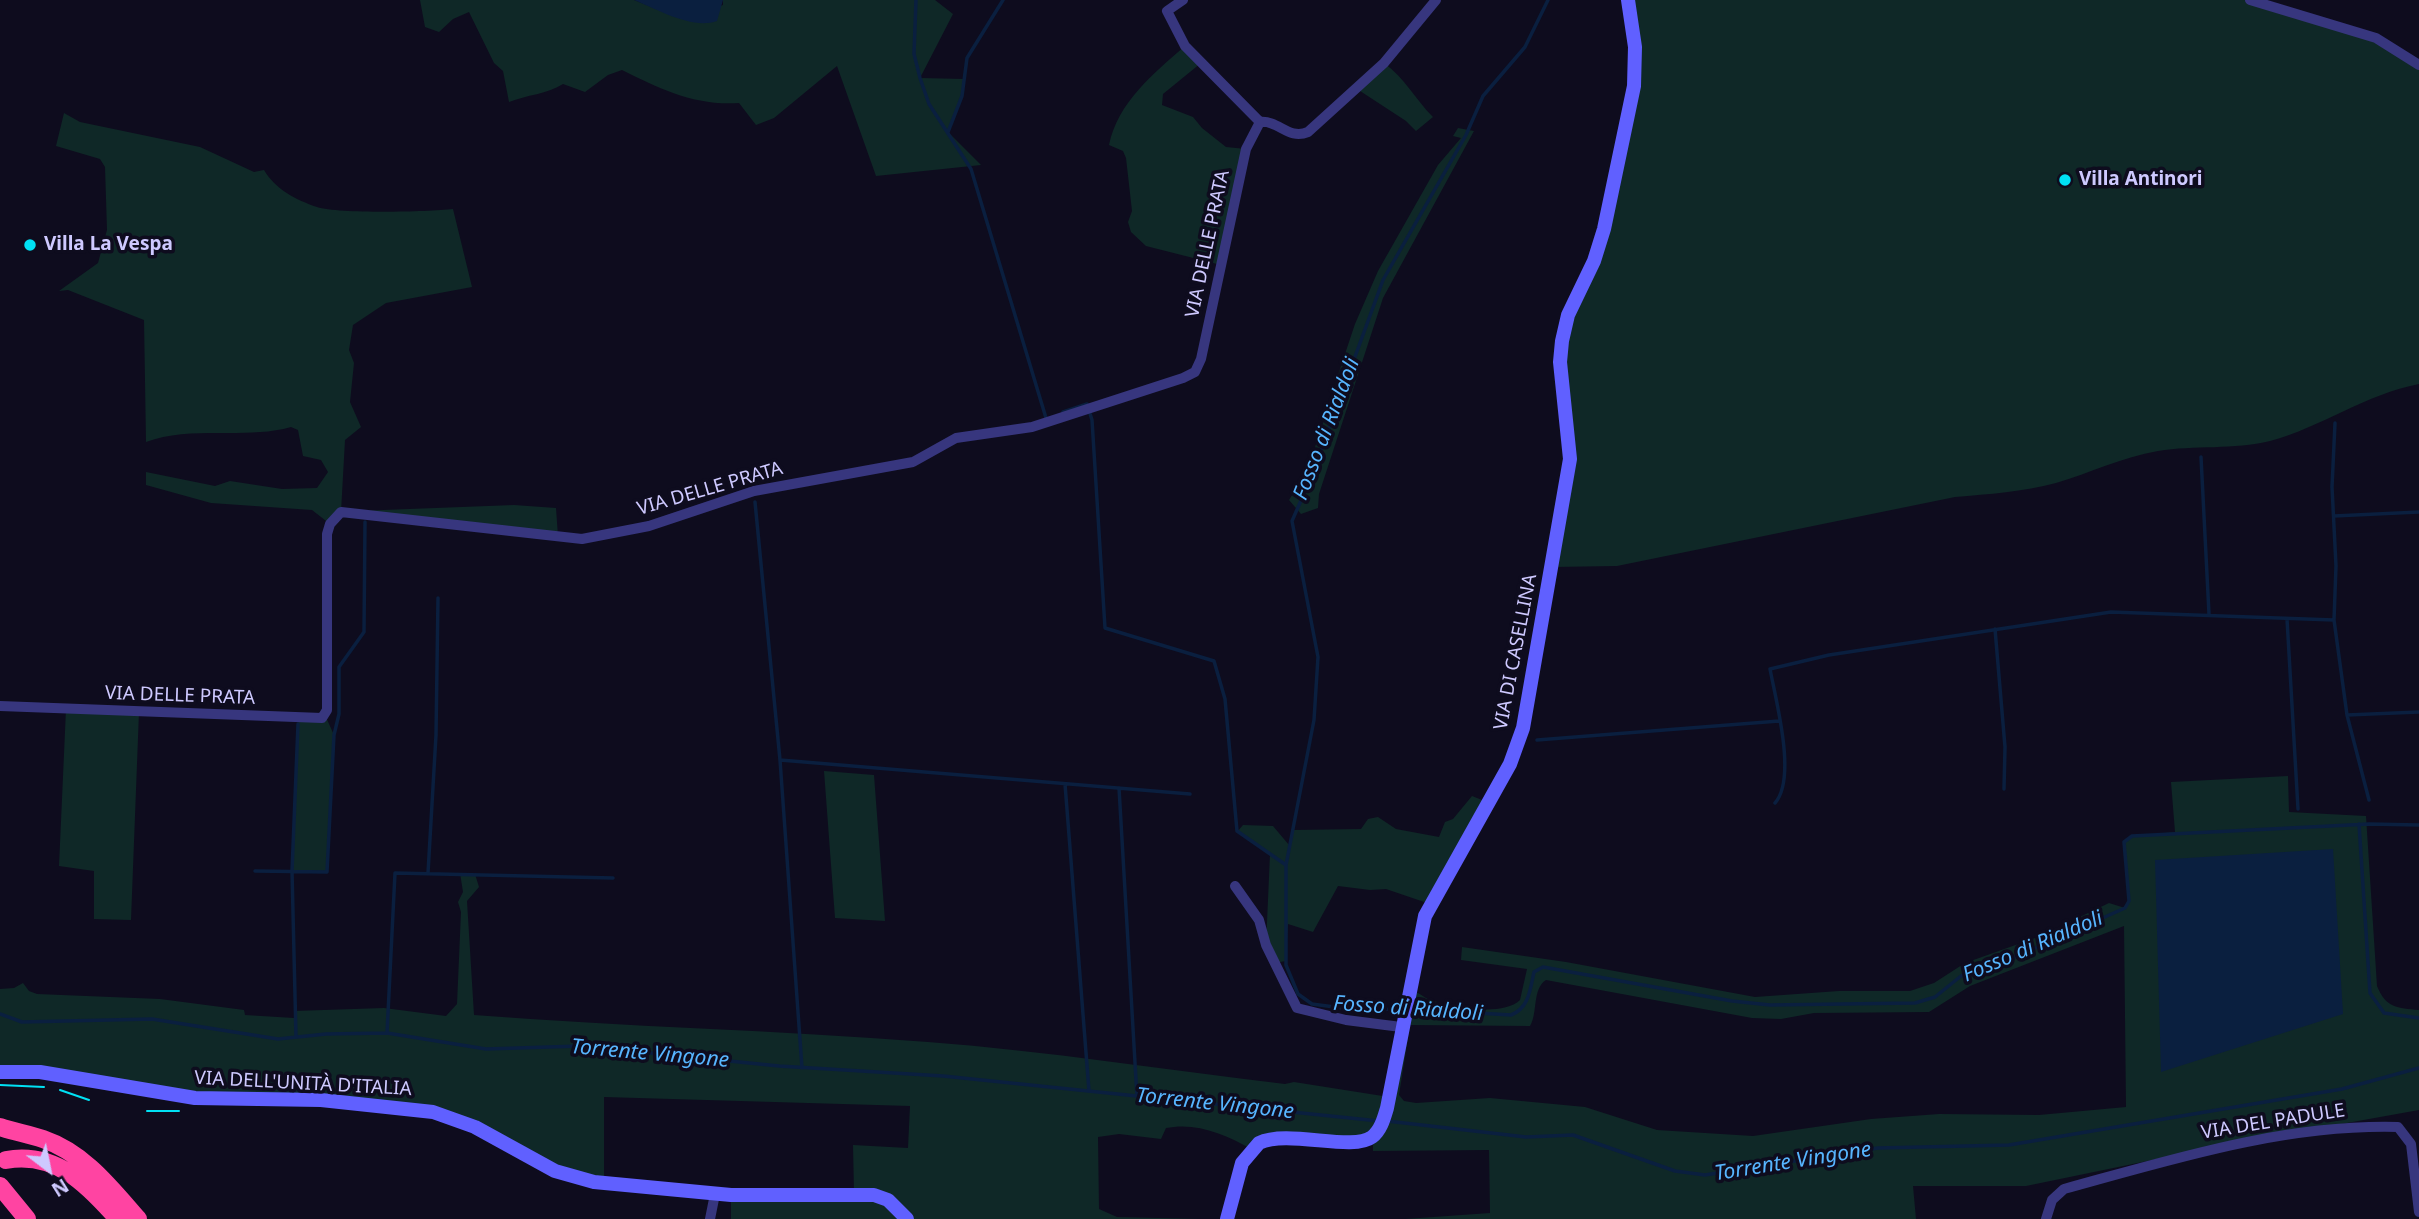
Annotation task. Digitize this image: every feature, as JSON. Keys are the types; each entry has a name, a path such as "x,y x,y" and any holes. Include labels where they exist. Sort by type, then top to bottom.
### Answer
{"highway":[{"path":"0,1127 41,1138 72,1153 98,1174 138,1219"},
{"path":"6,1160 40,1161 67,1171 88,1186 118,1219"},
{"path":"0,1186 27,1219"}],"street":[{"path":"1183,0 1167,11 1185,46 1260,122 1267,121 1293,135 1308,132 1391,56 1436,0"},
{"name":"VIA DI CASELLINA","path":"1227,1219 1242,1163 1259,1143 1280,1138 1361,1141 1375,1133 1387,1108 1425,916 1510,764 1523,728 1570,459 1560,362 1562,341 1568,316 1594,261 1604,229 1634,86 1635,47 1628,0"},
{"path":"2250,0 2376,38 2419,65"},
{"name":"VIA DELLE PRATA","path":"0,706 322,718 327,710 327,534 330,524 341,512 582,539 649,526 754,491 913,462 956,438 1032,427 1183,378 1195,372 1201,359 1245,149 1260,122"},
{"path":"1235,886 1259,920 1266,945 1297,1008 1346,1020 1402,1023"},
{"name":"VIA DELL'UNITÀ D'ITALIA","path":"0,1072 40,1072 203,1099 321,1100 433,1112 463,1121 541,1164 576,1179 715,1194"},
{"name":"VIA DEL PADULE","path":"2046,1219 2052,1200 2064,1189 2225,1145 2358,1126 2398,1127 2411,1144 2419,1212"},
{"path":"710,1219 715,1194 874,1195 888,1200 907,1219"}],"green space":[{"path":"420,0 634,0 682,19 723,5 723,0 935,0 953,14 920,78 964,79 958,110 948,132 981,165 876,176 837,66 774,118 756,125 739,103 708,102 678,95 622,70 608,75 585,92 563,84 509,102 503,71 494,63 469,12 453,19 439,32 425,27"},
{"path":"1628,0 2252,0 2376,38 2419,65 2419,384 2381,395 2289,435 2256,444 2158,451 2044,486 1955,497 1617,566 1552,567 1565,495 1562,341 1594,261 1634,87"},
{"path":"1185,46 1201,63 1163,94 1162,105 1193,117 1226,147 1246,149 1221,265 1146,246 1131,232 1128,222 1132,211 1126,158 1123,151 1109,145 1120,115 1138,90"},
{"path":"1384,63 1398,75 1433,117 1416,131 1406,121 1357,89"},
{"path":"64,113 80,122 200,147 254,172 264,170 274,183 287,193 317,207 404,212 453,209 472,287 386,303 353,325 349,350 354,363 350,402 361,427 345,440 341,512 330,524 312,510 211,503 146,485 146,472 215,486 230,481 282,489 317,488 328,472 321,460 303,456 298,430 291,427 273,431 181,434 146,442 144,320 68,290 59,291 98,263 107,230 105,167 100,159 56,146"},
{"path":"1458,128 1474,131 1383,298 1319,494 1318,508 1301,514 1289,500 1307,471 1325,417 1336,410 1338,403 1331,396 1355,324 1378,271 1438,165 1461,138 1453,136"},
{"path":"514,505 556,508 558,536 357,511"},
{"path":"66,709 139,712 131,920 94,919 94,871 59,866"},
{"path":"325,715 334,735 327,872 292,871 298,724 300,718"},
{"path":"824,771 874,775 885,921 835,918"},
{"path":"2288,776 2289,812 2366,816 2377,986 2384,999 2393,1006 2419,1010 2419,1110 2225,1145 2026,1186 1913,1186 1916,1219 1405,1219 1490,1213 1489,1150 1373,1151 1373,1137 1288,1138 1251,1149 1210,1131 1177,1127 1166,1128 1161,1139 1119,1134 1098,1137 1099,1209 1117,1217 1202,1219 731,1219 731,1195 854,1193 853,1145 908,1148 910,1106 604,1097 604,1184 594,1182 452,1117 244,1100 0,1072 0,989 14,988 23,983 29,991 37,994 160,999 244,1010 245,1015 294,1018 294,1011 384,1008 446,1016 457,1004 461,912 458,902 463,892 460,873 475,874 479,887 467,901 474,1015 973,1046 1285,1084 1294,1082 1389,1097 1409,990 1433,1001 1478,1009 1502,1008 1520,1000 1527,969 1461,960 1462,947 1566,962 1755,997 1839,991 1910,991 1934,983 1965,963 2038,937 2109,903 2125,908 2129,901 2124,842 2132,836 2175,832 2171,782","holes":["2124,926 2126,1107 2039,1115 1939,1114 1871,1119 1753,1136 1657,1130 1585,1107 1490,1098 1416,1103 1404,1101 1399,1095 1410,1025 1530,1026 1539,989 1546,980 1752,1018 1781,1019 1814,1013 1929,1012 1970,986"]},
{"path":"1472,796 1487,802 1430,904 1386,889 1338,886 1313,932 1288,924 1286,961 1274,963 1266,945 1270,854 1237,832 1243,825 1273,826 1289,845 1293,830 1361,829 1368,819 1378,817 1396,829 1439,837 1445,822 1453,819"}],"water":[{"path":"634,0 723,0 717,21 697,23"},
{"path":"2333,849 2343,1014 2161,1072 2155,860"}],"waterway":[{"path":"916,0 914,54 920,78 929,104 971,169 1046,418"},
{"path":"948,132 962,96 967,58 1003,0"},
{"name":"Fosso di Rialdoli","path":"1403,1009 1357,1010 1312,1004 1298,994 1286,965 1286,865 1314,720 1318,657 1292,521 1310,480 1383,280 1466,135 1483,96 1525,47 1548,0"},
{"path":"1063,412 1087,404 1092,420 1105,628 1214,661 1225,699 1237,831 1286,865"},
{"path":"2335,423 2332,487 2336,566 2334,620 2347,715 2369,800"},
{"path":"2201,457 2209,614"},
{"path":"755,502 780,760 802,1068"},
{"path":"2334,516 2419,512"},
{"path":"255,871 327,872 334,735 339,714 339,667 364,632 365,522"},
{"path":"428,873 436,735 438,598"},
{"path":"1775,803 1781,791 1785,758 1770,669 1829,655 2111,612 2334,620"},
{"path":"2287,619 2298,809"},
{"path":"1995,629 2005,747 2004,789"},
{"path":"2347,715 2419,712"},
{"path":"1537,740 1779,721"},
{"path":"296,1037 292,871 298,724"},
{"path":"780,760 1190,794"},
{"path":"1065,784 1089,1091"},
{"path":"1119,788 1137,1097"},
{"path":"2359,824 2370,993 2384,1013 2419,1018"},
{"name":"Fosso di Rialdoli","path":"1411,1009 1511,1015 1522,1008 1530,992 1534,972 1543,967 1732,1001 1770,1005 1915,1003 1935,997 1961,976 2015,957 2125,908 2129,901 2124,842 2132,836 2369,824 2419,825"},
{"path":"387,1033 395,873 613,878"},
{"name":"Torrente Vingone","path":"0,1014 22,1022 152,1019 278,1039 326,1034 387,1033 486,1049 580,1046 779,1066 943,1076 1379,1121"},
{"name":"Torrente Vingone","path":"1387,1121 1526,1137 1573,1135 1675,1171 1705,1175 1878,1148 2009,1145 2342,1089 2419,1068"}],"tram line":[{"path":"0,1085 44,1087"},
{"path":"60,1090 89,1100"},
{"path":"147,1111 179,1111"}],"place":[{"name":"Villa Antinori","path":"2065,180"},
{"name":"Villa La Vespa","path":"30,245"}]}
